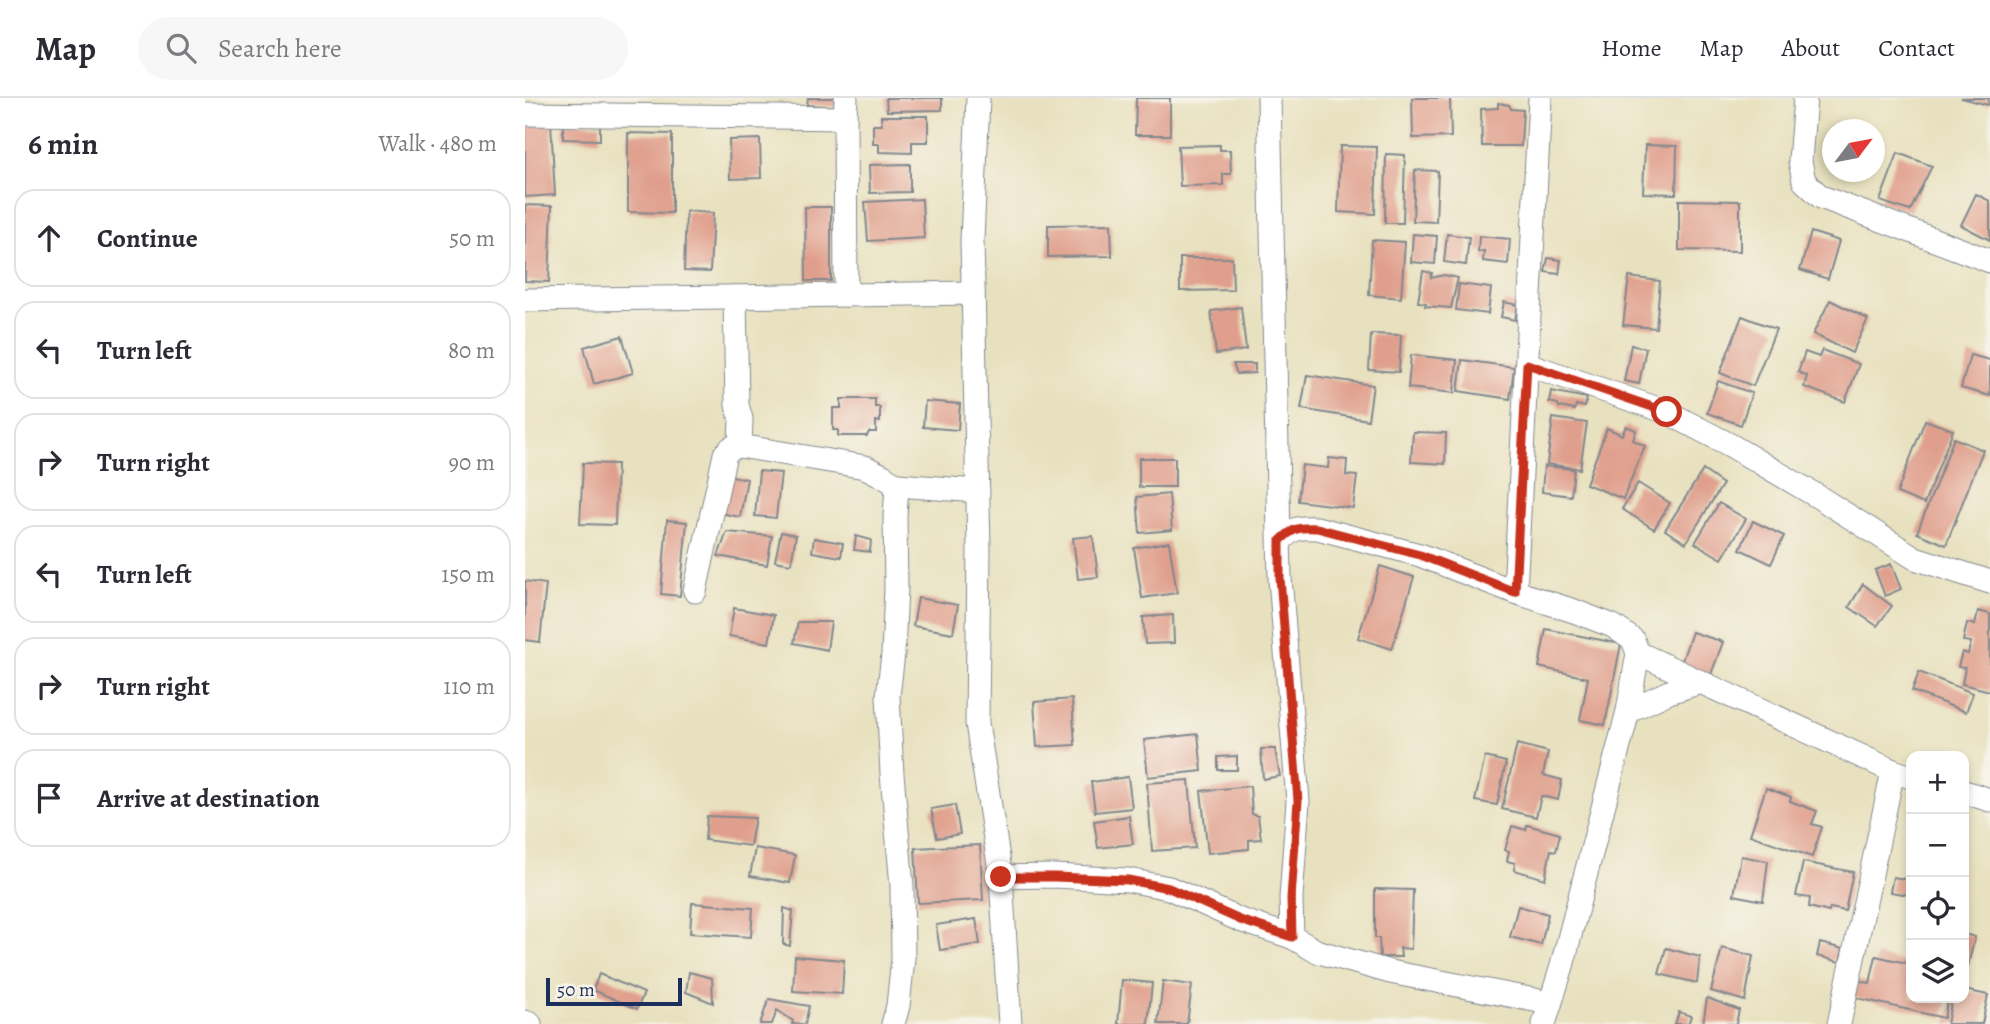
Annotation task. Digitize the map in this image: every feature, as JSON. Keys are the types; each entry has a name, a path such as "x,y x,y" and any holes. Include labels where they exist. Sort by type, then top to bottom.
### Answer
{"street":[{"path":"978,98 972,241 979,548 978,723 1001,877 1010,1024"},
{"path":"1269,98 1280,578 1298,801 1291,898 1292,937"},
{"path":"1515,592 1540,98"},
{"path":"1805,98 1801,161 1804,181 1821,197 1990,261"},
{"path":"525,114 845,108 846,295"},
{"path":"525,300 973,293"},
{"path":"735,297 740,446"},
{"path":"1527,364 1667,412 1741,451 1915,558 1990,582"},
{"path":"695,591 725,454 731,448 740,446 865,467 897,485 978,491"},
{"path":"893,1024 898,1006 903,958 902,886 888,696 896,588 897,485"},
{"path":"1001,877 1128,880 1169,888 1240,920 1292,937 1316,951 1547,1014 1628,711 1638,653 1633,640 1613,626 1420,555 1317,528 1299,527 1280,541"},
{"path":"1638,653 1902,774 1839,1024"},
{"path":"1628,711 1669,692 1700,682"},
{"path":"1969,794 1990,800"}],"building":[{"path":"808,98 839,98 839,107 807,105"},
{"path":"886,98 942,98 942,110 887,111"},
{"path":"1136,98 1170,98 1170,135 1135,135"},
{"path":"1412,98 1450,98 1451,137 1413,138"},
{"path":"1961,98 1989,98 1988,105"},
{"path":"1498,103 1509,105 1511,109 1523,110 1521,146 1482,146 1481,109 1498,108"},
{"path":"881,116 928,116 928,142 912,142 912,153 879,152 879,144 873,144 873,125 882,125"},
{"path":"551,122 555,195 525,197 525,123"},
{"path":"563,123 600,124 600,140 563,139"},
{"path":"628,133 672,134 672,213 628,212"},
{"path":"760,139 761,178 730,179 729,140"},
{"path":"1220,145 1220,150 1230,150 1231,174 1223,174 1223,185 1180,186 1178,146"},
{"path":"1645,145 1677,146 1676,194 1643,193"},
{"path":"1340,146 1377,147 1375,214 1338,212"},
{"path":"1898,153 1932,166 1910,211 1880,201"},
{"path":"1386,154 1405,155 1403,223 1385,223"},
{"path":"910,164 910,192 870,193 869,165"},
{"path":"1415,170 1438,171 1436,222 1413,221"},
{"path":"1976,194 1990,201 1990,240 1961,225"},
{"path":"922,199 924,238 868,241 865,202"},
{"path":"1679,200 1740,201 1740,251 1679,250"},
{"path":"525,205 552,206 549,282 525,281"},
{"path":"805,207 831,207 831,281 806,281"},
{"path":"686,211 713,213 710,272 684,271"},
{"path":"1111,224 1112,256 1048,257 1048,225"},
{"path":"1811,232 1839,241 1828,279 1800,270"},
{"path":"1413,234 1437,236 1435,264 1411,262"},
{"path":"1447,234 1469,237 1466,265 1444,262"},
{"path":"1479,236 1510,239 1508,264 1483,261 1484,251 1478,252"},
{"path":"1372,240 1405,242 1401,298 1369,295"},
{"path":"1180,258 1232,258 1233,290 1180,291"},
{"path":"1548,258 1561,260 1559,274 1545,272"},
{"path":"1423,271 1432,273 1431,278 1444,275 1458,278 1451,308 1425,306 1426,303 1418,302"},
{"path":"1629,277 1660,281 1656,328 1623,325"},
{"path":"1459,284 1491,288 1488,314 1456,310"},
{"path":"1830,300 1868,319 1852,353 1813,334"},
{"path":"1504,302 1518,305 1515,320 1501,317"},
{"path":"1241,307 1246,350 1216,354 1211,311"},
{"path":"1742,316 1776,329 1753,386 1720,373"},
{"path":"1371,334 1401,335 1399,372 1369,370"},
{"path":"622,336 633,373 594,384 584,347"},
{"path":"1631,345 1646,348 1639,384 1624,381"},
{"path":"1822,350 1859,364 1845,402 1804,387 1807,376 1798,372 1805,352 1819,357"},
{"path":"1411,355 1457,360 1454,393 1408,388"},
{"path":"1970,355 1990,360 1990,396 1961,388"},
{"path":"1462,360 1514,367 1510,399 1458,391"},
{"path":"1233,364 1255,364 1255,373 1237,374"},
{"path":"1307,375 1373,385 1368,420 1301,409"},
{"path":"1718,381 1752,393 1741,425 1707,413"},
{"path":"1551,391 1587,398 1585,407 1576,405 1575,410 1559,407 1558,404 1549,402"},
{"path":"841,399 875,399 875,407 880,407 880,422 876,421 876,432 869,432 867,436 838,436 838,430 833,430 833,408 841,408"},
{"path":"925,401 960,404 958,430 923,427"},
{"path":"1553,418 1587,423 1580,469 1547,464"},
{"path":"1925,420 1953,430 1924,504 1897,493"},
{"path":"1626,426 1636,430 1633,440 1645,446 1623,499 1586,484 1607,428 1622,435"},
{"path":"1413,432 1446,433 1445,464 1411,462"},
{"path":"1954,438 1983,450 1946,545 1917,533"},
{"path":"1139,458 1175,458 1175,487 1139,487"},
{"path":"1329,458 1347,460 1346,475 1357,476 1353,508 1298,501 1302,465 1328,468"},
{"path":"583,463 617,464 615,525 580,524"},
{"path":"1544,466 1574,469 1571,496 1542,492"},
{"path":"1703,470 1723,484 1686,543 1665,530"},
{"path":"759,471 781,473 776,518 755,516"},
{"path":"722,474 747,479 740,517 715,512"},
{"path":"1638,483 1670,503 1654,529 1622,509"},
{"path":"1169,494 1172,530 1140,533 1137,497"},
{"path":"1719,503 1746,519 1722,559 1695,543"},
{"path":"667,520 687,522 680,596 661,594"},
{"path":"1753,521 1784,536 1771,564 1740,549"},
{"path":"727,532 772,536 767,565 718,556"},
{"path":"781,532 796,535 791,564 775,561"},
{"path":"856,536 871,540 870,552 854,550"},
{"path":"1093,536 1098,577 1078,579 1073,538"},
{"path":"814,538 843,543 841,557 812,552"},
{"path":"1169,542 1177,593 1142,598 1134,548"},
{"path":"1891,564 1901,589 1885,596 1875,570"},
{"path":"1380,566 1414,577 1392,649 1358,638"},
{"path":"525,581 546,584 540,642 525,640"},
{"path":"1863,584 1892,606 1877,626 1849,607"},
{"path":"918,598 958,605 953,633 913,626"},
{"path":"734,608 774,615 769,643 729,636"},
{"path":"1978,611 1990,614 1990,691 1962,684 1965,668 1958,667 1962,652 1968,654 1971,642 1963,641 1967,623 1975,625"},
{"path":"1173,615 1174,643 1145,644 1143,617"},
{"path":"798,622 831,622 827,650 794,643"},
{"path":"1546,629 1621,644 1605,725 1580,720 1588,678 1539,667"},
{"path":"1692,632 1723,642 1710,677 1680,666"},
{"path":"1919,672 1973,693 1966,712 1912,691"},
{"path":"1072,699 1075,745 1037,747 1034,702"},
{"path":"1198,734 1202,771 1148,777 1144,740"},
{"path":"1517,744 1548,752 1543,775 1562,780 1558,800 1541,796 1536,817 1502,809"},
{"path":"1261,749 1275,749 1280,776 1263,779"},
{"path":"1237,756 1237,770 1218,770 1218,757"},
{"path":"1485,757 1506,762 1497,805 1475,801"},
{"path":"1128,777 1132,808 1095,812 1091,782"},
{"path":"1189,780 1195,848 1152,851 1147,783"},
{"path":"1250,786 1252,814 1258,816 1261,839 1249,840 1249,849 1208,853 1201,791"},
{"path":"1766,788 1817,811 1812,824 1822,827 1812,857 1750,835"},
{"path":"955,805 960,834 937,838 931,809"},
{"path":"707,816 755,818 750,846 705,840"},
{"path":"1129,816 1133,844 1098,848 1094,821"},
{"path":"1527,825 1560,834 1556,851 1551,850 1545,879 1514,870 1515,863 1507,861 1509,851 1505,850 1512,826 1526,830"},
{"path":"980,845 983,900 918,903 915,848"},
{"path":"755,848 795,855 790,883 750,876"},
{"path":"1741,856 1768,861 1763,901 1734,895"},
{"path":"1803,862 1853,872 1845,911 1830,908 1829,912 1809,907 1810,898 1796,896"},
{"path":"1893,877 1906,879 1906,895 1890,892"},
{"path":"1375,889 1413,890 1411,949 1400,948 1401,957 1380,957 1379,938 1375,938"},
{"path":"692,903 753,908 751,937 690,933"},
{"path":"1518,906 1548,914 1541,945 1510,937"},
{"path":"784,908 793,911 790,946 783,944"},
{"path":"976,919 980,944 940,950 936,925"},
{"path":"1969,935 1975,937 1969,962"},
{"path":"1820,943 1843,949 1840,962 1817,956"},
{"path":"1666,948 1700,957 1697,983 1659,974"},
{"path":"1722,948 1753,956 1745,1001 1711,991"},
{"path":"795,956 844,960 842,994 793,991"},
{"path":"1876,956 1906,963 1906,1003 1947,1003 1944,1018 1853,997 1857,980 1870,983"},
{"path":"689,972 712,978 713,1003 686,992"},
{"path":"599,974 644,993 637,1009 593,990"},
{"path":"1122,980 1152,983 1148,1024 1118,1024"},
{"path":"1163,981 1192,985 1187,1024 1158,1024"},
{"path":"1969,991 1988,995 1982,1024 1947,1024 1951,1003 1969,1003"},
{"path":"1707,998 1739,1010 1736,1024 1703,1024"},
{"path":"769,999 809,1006 805,1024 792,1024 793,1021 777,1010 772,1024 760,1024"},
{"path":"1679,1012 1691,1016 1688,1024 1675,1024"}],"route":[{"path":"1001,877 1128,880 1169,888 1240,920 1292,937 1291,898 1298,801 1280,578 1280,541 1299,527 1317,528 1420,555 1515,592 1527,364 1667,412"}]}
